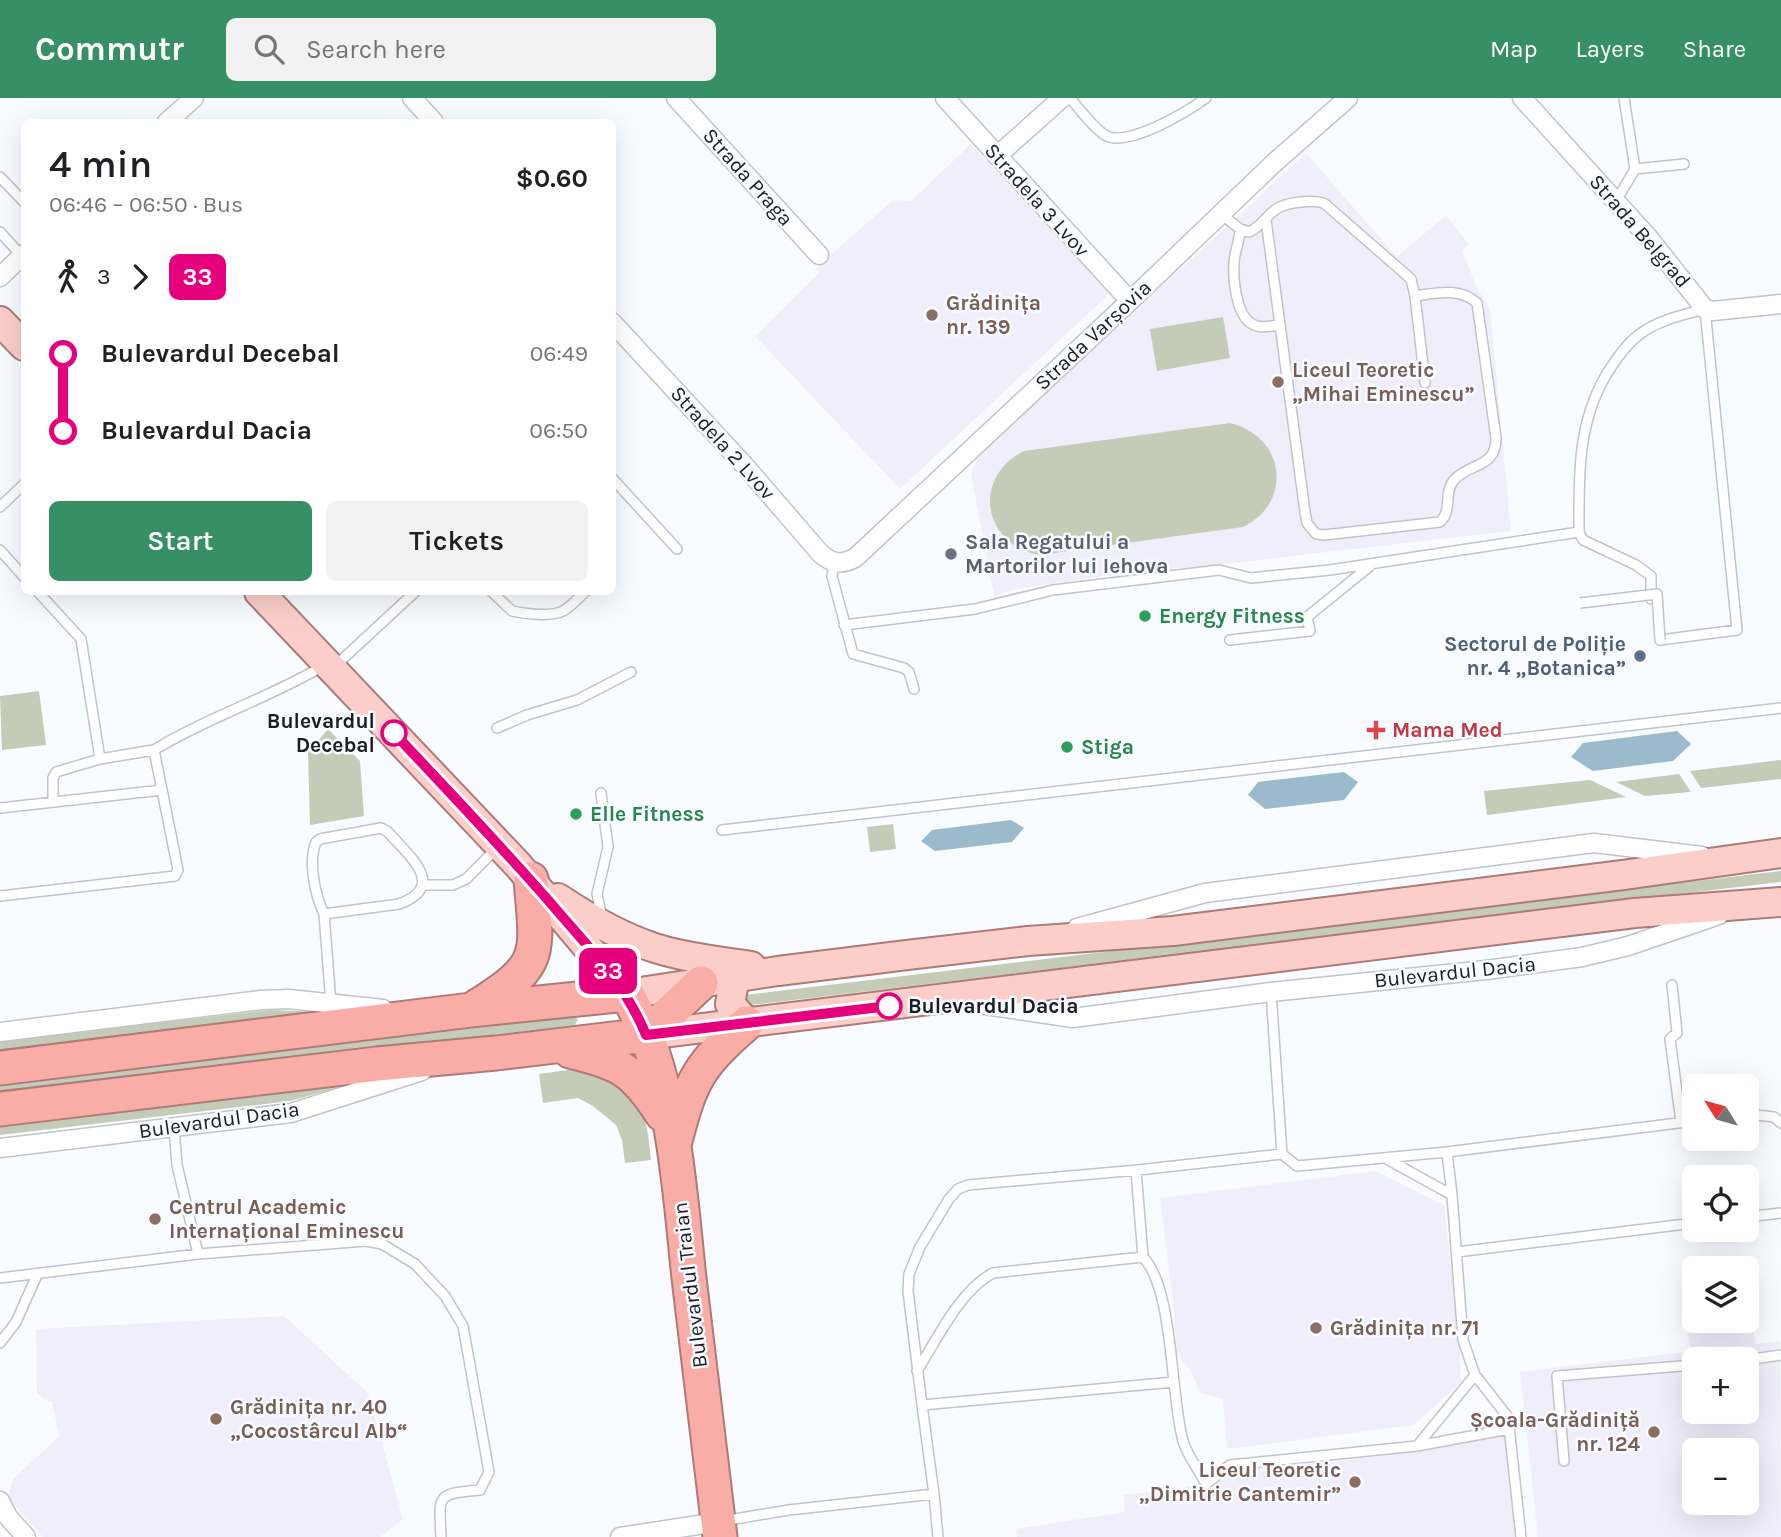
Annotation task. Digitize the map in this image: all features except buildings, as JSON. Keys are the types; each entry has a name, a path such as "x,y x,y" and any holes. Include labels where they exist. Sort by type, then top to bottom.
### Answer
{"highway":[{"path":"471,1010 517,979 532,957 535,933 531,879"},
{"path":"0,1068 431,1014 626,994 646,1035 701,983"},
{"path":"671,1135 694,1081 713,1054 747,1023"},
{"name":"Bulevardul Dacia","path":"0,1109 646,1035"},
{"name":"Bulevardul Traian","path":"646,1035 657,1068 671,1135 719,1530"},
{"path":"554,1046 603,1059 628,1071 648,1092 671,1135"}],"main road":[{"path":"0,321 21,343"},
{"path":"262,595 531,879 626,994 778,971 1028,941 1187,929 1610,877 1781,853"},
{"path":"531,879 604,926 656,948 690,957 778,971"},
{"name":"Bulevardul Dacia","path":"646,1035 1621,915 1781,902"},
{"path":"735,977 730,1004 747,1023"}],"street":[{"path":"170,119 194,98"},
{"path":"412,98 431,119"},
{"name":"Strada Praga","path":"677,98 819,255"},
{"name":"Stradela 3 Lvov","path":"945,98 1130,302"},
{"path":"998,156 1062,98"},
{"name":"Strada Varșovia","path":"834,563 844,563 855,558 1348,98"},
{"name":"Strada Belgrad","path":"1522,98 1616,201 1682,278 1704,309 1713,311 1781,304"},
{"path":"0,276 21,257"},
{"name":"Stradela 2 Lvov","path":"616,326 745,466 820,553 834,563"},
{"name":"Bulevardul Dacia","path":"947,1000 1073,1018 1271,992 1486,970 1582,957 1628,946 1748,905"},
{"path":"0,1032 261,1000 289,999 431,1014"},
{"name":"Bulevardul Dacia","path":"0,1148 291,1113 472,1055"},
{"path":"0,1501 8,1517 26,1537"},
{"path":"620,1537 719,1530"}],"lane":[{"path":"1070,98 1102,133 1109,137 1147,131 1206,98"},
{"path":"1616,201 1635,169 1624,98"},
{"path":"1635,169 1684,164"},
{"path":"0,177 21,199"},
{"path":"1221,214 1245,232 1253,231 1279,207 1321,201 1408,275 1415,296 1425,383"},
{"path":"1265,220 1304,512 1311,530 1316,534 1440,522 1448,510 1451,484 1494,454 1496,438 1476,303 1457,293 1415,296"},
{"path":"1240,229 1234,265 1239,309 1253,325 1279,325"},
{"path":"0,232 21,253"},
{"path":"1580,603 1657,594 1660,640 1737,630 1704,309 1669,318 1640,334 1615,360 1598,388 1583,436 1579,464 1579,532 1583,540 1636,565 1651,576 1651,599"},
{"path":"616,482 677,550"},
{"path":"0,507 21,487"},
{"path":"844,625 975,609 1054,590 1219,570 1251,578 1371,565 1579,532"},
{"path":"0,550 21,574"},
{"path":"834,563 832,576 853,654 904,668 909,672 914,689"},
{"path":"1230,640 1310,631 1307,617 1371,565"},
{"path":"40,595 80,639 100,759"},
{"path":"53,802 53,778 56,772 100,759 154,750 178,735 330,666 412,595"},
{"path":"495,595 512,611 551,614 560,613 582,595"},
{"path":"497,728 527,715 577,700 631,672"},
{"path":"722,830 1781,708"},
{"path":"0,896 175,876 178,870 154,750"},
{"path":"0,808 162,790"},
{"path":"601,793 608,847 597,894 604,926"},
{"path":"324,914 398,904 419,893 423,886 421,870 381,828 316,842 313,854 318,902 324,914 331,1004"},
{"path":"423,886 453,885 466,879 500,846"},
{"path":"574,909 597,894"},
{"path":"938,1537 908,1291 909,1274 920,1247 948,1199 958,1189 984,1182 1136,1170 1282,1154 1297,1166 1384,1158 1681,1122 1670,1039 1677,1033 1672,985"},
{"path":"1271,992 1282,1154"},
{"path":"1759,1115 1774,1117 1781,1123"},
{"path":"174,1128 177,1165 198,1254"},
{"path":"1447,1152 1462,1339 1475,1375 1508,1417 1521,1537"},
{"path":"1384,1158 1452,1195"},
{"path":"1136,1170 1143,1256 1151,1265 1161,1293 1183,1443 1206,1484 1230,1465 1417,1446 1509,1429"},
{"path":"1759,1216 1781,1213"},
{"path":"1457,1252 1682,1224"},
{"path":"0,1278 198,1254 366,1241 382,1244 430,1278 445,1296 463,1326 489,1472 480,1490 450,1493 443,1497 440,1503 441,1537"},
{"path":"917,1371 961,1302 983,1278 993,1273 1143,1256"},
{"path":"0,1343 16,1322 38,1273"},
{"path":"1759,1358 1781,1355"},
{"path":"1564,1461 1557,1376 1682,1366"},
{"path":"1417,1446 1475,1375"},
{"path":"922,1405 1174,1382"},
{"path":"719,1530 789,1510 934,1494"}],"shaded area":[{"name":"Grădinița nr. 139","path":"971,144 1110,293 900,489 755,336 820,272 816,268 893,200 911,201"},
{"name":"Liceul Teoretic „Mihai Eminescu”","path":"1306,153 1397,257 1446,215 1469,245 1462,250 1476,286 1490,309 1511,531 1116,574 1011,590 994,596 971,474 980,455"},
{"name":"Grădinița nr. 71","path":"1375,1171 1444,1205 1460,1346 1461,1382 1414,1425 1227,1449 1223,1399 1200,1393 1191,1371 1176,1353 1174,1310 1160,1198"},
{"name":"Grădinița nr. 40 „Cocostârcul Alb“","path":"284,1316 368,1393 403,1519 380,1537 43,1537 10,1500 13,1479 59,1437 52,1402 37,1393 36,1329"},
{"name":"Școala-Grădiniță nr. 124","path":"1688,1333 1753,1333 1755,1344 1780,1341 1781,1537 1538,1537 1520,1372 1682,1352 1682,1424 1759,1424 1759,1347 1690,1347"},
{"name":"Liceul Teoretic „Dimitrie Cantemir”","path":"1504,1436 1516,1537 1017,1537 1016,1529 1125,1512 1124,1495 1180,1489 1221,1476 1435,1449 1453,1441"}],"green space":[{"path":"1223,317 1230,358 1157,371 1150,329"},
{"path":"1230,423 1248,430 1262,441 1272,455 1276,470 1276,487 1270,502 1259,516 1243,527 1039,555 1020,548 1005,538 995,524 991,509 991,492 996,477 1007,462 1024,451"},
{"path":"39,691 46,745 2,750 0,696"},
{"path":"328,729 360,761 364,816 310,825 308,753"},
{"path":"1781,760 1781,779 1701,788 1690,771"},
{"path":"1679,774 1691,792 1645,796 1616,782"},
{"path":"1590,780 1626,797 1487,815 1484,791"},
{"path":"893,824 896,849 870,852 867,827"},
{"path":"1781,871 1781,882 743,1006 745,995"},
{"path":"270,1010 325,1012 0,1056 0,1041"},
{"path":"569,1016 578,1019 575,1025 0,1095 0,1084"},
{"path":"583,1068 612,1078 633,1097 643,1115 651,1160 625,1163 622,1140 616,1125 593,1106 578,1098 543,1103 539,1074"},
{"path":"340,1083 336,1088 290,1101 0,1135 0,1122"}],"water":[{"path":"1677,731 1691,744 1673,761 1593,771 1571,757 1583,743"},
{"path":"1344,772 1358,782 1344,800 1265,809 1248,795 1258,782"},
{"path":"1011,820 1024,828 1012,842 935,851 921,841 932,830"}],"bus line":[{"name":"33","path":"394,733 518,865 587,945 626,994 646,1035 889,1006"}],"place":[{"name":"Grădinița nr. 139","path":"932,315"},
{"name":"Liceul Teoretic „Mihai Eminescu”","path":"1278,382"},
{"name":"Sala Regatului a Martorilor lui Iehova","path":"951,554"},
{"name":"Energy Fitness","path":"1145,616"},
{"name":"Sectorul de Poliție nr. 4 „Botanica”","path":"1640,656"},
{"name":"Mama Med","path":"1376,730"},
{"name":"Bulevardul Decebal","path":"394,733"},
{"name":"Stiga","path":"1067,747"},
{"name":"Elle Fitness","path":"576,814"},
{"name":"Bulevardul Dacia","path":"889,1006"},
{"name":"Centrul Academic Internațional Eminescu","path":"155,1219"},
{"name":"Grădinița nr. 71","path":"1316,1328"},
{"name":"Grădinița nr. 40 „Cocostârcul Alb“","path":"216,1419"},
{"name":"Școala-Grădiniță nr. 124","path":"1654,1432"},
{"name":"Liceul Teoretic „Dimitrie Cantemir”","path":"1355,1482"}]}
